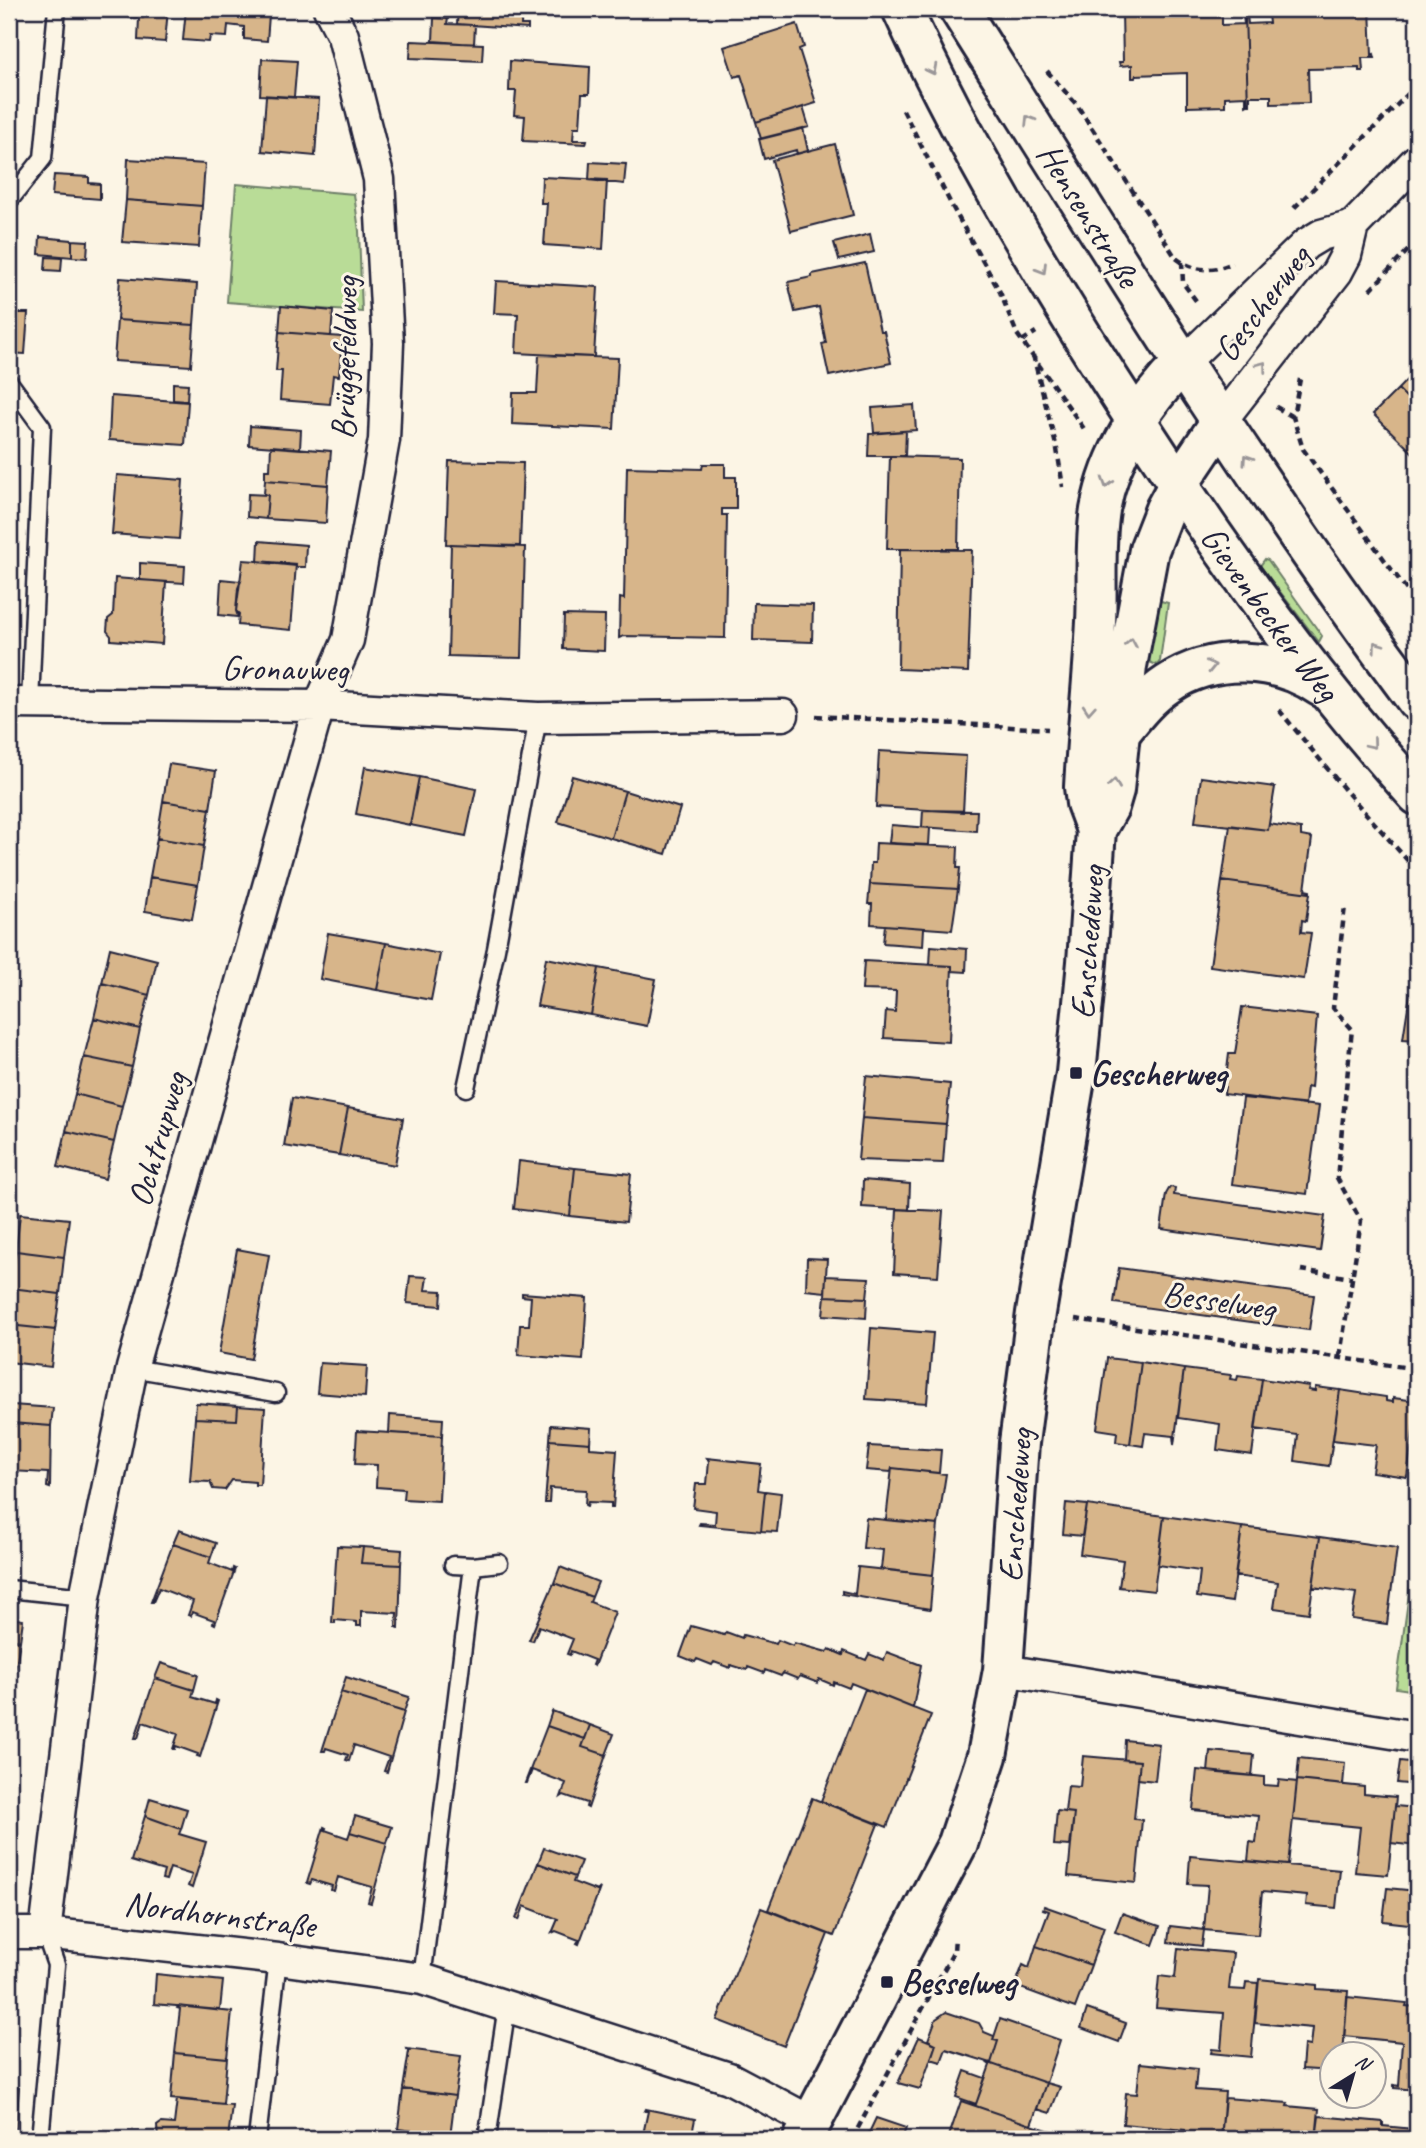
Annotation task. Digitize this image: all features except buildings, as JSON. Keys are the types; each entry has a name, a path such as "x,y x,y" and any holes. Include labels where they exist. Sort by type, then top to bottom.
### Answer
{"street":[{"name":"Brüggefeldweg","path":"318,706 348,640 384,440 388,343 379,179 343,36 329,9"},
{"name":"Hensenstraße","path":"902,9 978,159 1034,257 1136,421"},
{"name":"Hensenstraße","path":"959,9 1221,421"},
{"name":"Gescherweg","path":"1183,363 1307,244 1321,236 1353,226 1417,160"},
{"name":"Gescherweg","path":"1221,421 1337,272 1346,255 1353,226"},
{"name":"Enschedeweg","path":"807,2131 958,1843 987,1756 1003,1670 1019,1443 1036,1313 1076,1073 1096,830 1109,807 1114,790 1103,733 1096,622 1100,512 1112,468 1136,421 1183,363"},
{"name":"Gievenbecker Weg","path":"1136,421 1215,539 1329,692 1417,795"},
{"name":"Enschedeweg","path":"1103,733 1127,666 1149,550 1164,509 1221,421"},
{"name":"Gievenbecker Weg","path":"1221,421 1417,701"},
{"path":"1103,733 1137,712 1167,685 1202,668 1221,664 1241,662 1270,665 1313,681 1329,692"},
{"name":"Gronauweg","path":"19,703 318,706 538,718 783,715"},
{"name":"Ochtrupweg","path":"45,1933 85,1597 132,1368 318,706"},
{"path":"1003,1670 1417,1737"},
{"name":"Nordhornstraße","path":"9,1933 45,1933 278,1959 422,1979 729,2078 807,2131"}],"lane":[{"path":"9,201 43,158 57,9"},
{"name":"Gronauweg","path":"9,382 42,427 19,703"},
{"path":"466,1088 496,949 538,718"},
{"path":"132,1368 276,1393"},
{"path":"453,1565 499,1563"},
{"path":"422,1979 473,1566"},
{"path":"9,1589 85,1597"},
{"path":"40,2139 56,1965 45,1933"},
{"path":"257,2139 278,1959"},
{"path":"487,2139 508,2006"}],"path":[{"path":"1038,62 1077,105 1168,249 1182,262 1198,270 1216,269 1236,261"},
{"name":"Gescherweg","path":"1290,211 1417,85"},
{"path":"1379,279 1417,241"},
{"path":"1293,417 1303,449 1417,604"},
{"path":"783,715 1103,733"},
{"path":"1340,1356 1361,1222 1337,1178 1352,1029 1333,1008 1345,906"},
{"path":"1301,1270 1352,1278"},
{"name":"Besselweg","path":"1036,1313 1417,1369"}],"green space":[{"path":"236,184 354,194 359,231 362,312 227,302"},
{"path":"1265,559 1322,636 1319,642 1260,566"},
{"path":"1157,603 1168,603 1160,661 1157,665 1149,662 1148,658"},
{"path":"1417,1535 1417,1691 1396,1688"}],"place":[{"name":"Gescherweg","path":"1076,1073"},
{"name":"Besselweg","path":"887,1982"}]}
